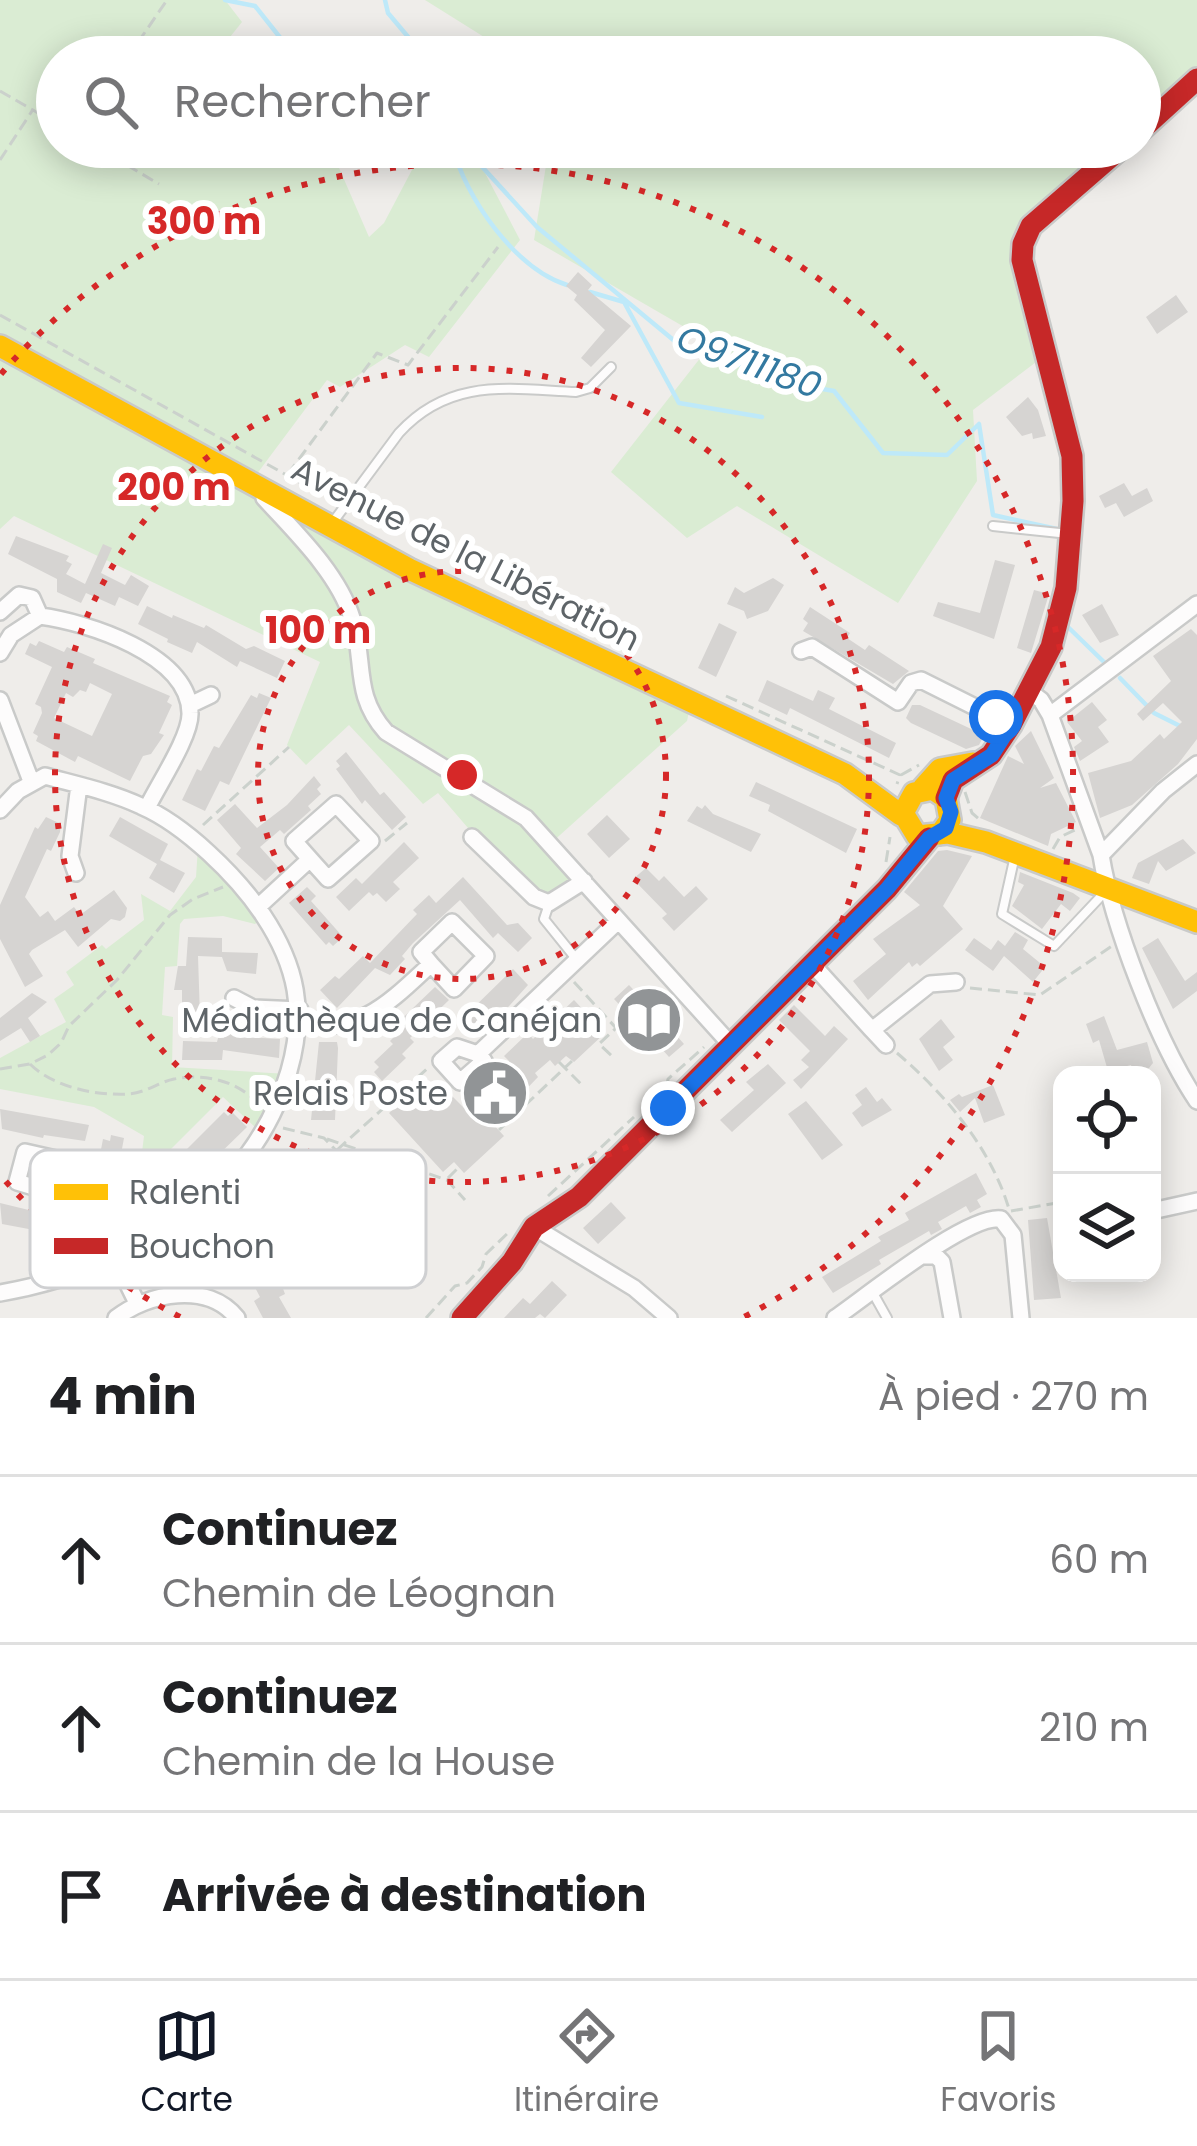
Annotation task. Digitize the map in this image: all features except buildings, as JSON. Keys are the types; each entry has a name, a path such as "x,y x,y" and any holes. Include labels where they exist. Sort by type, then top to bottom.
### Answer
{"street":[{"path":"1161,112 1197,80"},
{"path":"464,1317 512,1262 527,1224 578,1197 727,1040 813,965 890,876 934,836 953,780 998,748 1030,691 1051,647 1063,606 1071,534 1072,456 1039,337 1022,260 1023,244 1031,226 1098,168"},
{"name":"Avenue de la Libération","path":"0,346 250,482 334,519 428,578 903,803"},
{"path":"250,482 300,536 352,618 370,713 526,818 727,1040"},
{"path":"0,612 19,595 32,598 40,616"},
{"path":"1050,716 1197,604"},
{"path":"0,652 11,634 40,616 91,626 143,650 176,680 190,705 191,718 147,808"},
{"path":"801,651 812,646 898,702 911,683 921,680 1011,725"},
{"path":"1030,691 1050,716 1101,855 1124,938 1162,1035 1197,1101"},
{"path":"190,705 211,695"},
{"path":"0,700 31,781"},
{"path":"890,876 903,803 940,769 980,762"},
{"path":"1101,855 1197,764"},
{"path":"0,810 31,781 45,776 147,808 236,880 258,907 292,968 300,1016 281,1097 249,1150"},
{"path":"76,873 70,856 79,785"},
{"path":"903,803 933,789 986,842"},
{"path":"903,803 911,833 986,842 1197,922"},
{"path":"336,804 371,842 328,879 310,859 294,841 336,804"},
{"path":"472,837 534,897 549,902 584,881"},
{"path":"258,907 310,859"},
{"path":"478,1054 618,921"},
{"path":"234,998 253,1008 300,1016 327,1027 356,1024 431,964"},
{"path":"813,965 886,1045"},
{"path":"872,1030 930,984 956,982"},
{"path":"457,1047 478,1054 484,1060 460,1082 441,1061 457,1047"},
{"path":"1161,1209 1197,1201"},
{"path":"835,1318 983,1219 1005,1215 1012,1235 1021,1318"},
{"path":"527,1224 634,1288 669,1318"},
{"path":"925,1256 936,1256 942,1262 952,1318"},
{"path":"0,1293 30,1286"},
{"path":"130,1288 137,1303"},
{"path":"116,1318 157,1296 196,1297 229,1308 236,1318"}],"lane":[{"path":"334,519 410,421 442,400 483,387 576,392 590,388 611,367"},
{"path":"993,526 1071,534"},
{"path":"1016,853 1002,914 1054,946 1108,887"},
{"path":"549,902 544,919 577,960"},
{"path":"873,1292 886,1318"}],"path":[{"path":"142,36 167,0"},
{"path":"0,92 36,112"},
{"path":"0,160 32,110"},
{"path":"132,168 159,184"},
{"path":"287,475 377,353 408,365 498,247"},
{"path":"0,315 287,475 334,519"},
{"path":"717,693 900,775 903,803 882,816 890,837 890,876"},
{"path":"188,838 289,747"},
{"path":"371,842 383,842 407,823"},
{"path":"0,1069 30,1064 61,1043 70,1026 117,980 170,915 236,880"},
{"path":"956,982 974,990 1040,995 1124,938"},
{"path":"564,972 616,1028 598,1042 613,1057"},
{"path":"603,1032 612,1024"},
{"path":"667,1088 668,1079 697,1050 727,1040"},
{"path":"886,1045 978,1140 1001,1182 1005,1215 1053,1204"},
{"path":"337,1150 423,1070 441,1061"},
{"path":"499,1130 572,1061"},
{"path":"560,1062 583,1086"},
{"path":"30,1064 53,1082 131,1095 172,1079 208,1078 236,1085 257,1102 269,1123 357,1150"},
{"path":"549,1195 639,1112"},
{"path":"324,1138 335,1150"},
{"path":"447,1180 459,1168"},
{"path":"426,1173 447,1180 465,1200"},
{"path":"426,1318 455,1286 467,1283 482,1267 486,1254 527,1224"}],"green space":[{"path":"0,0 225,0 242,22 231,36 36,36 36,168 339,168 369,237 384,223 413,168 482,168 520,240 429,357 405,345 340,387 327,380 250,483 691,702 687,721 550,844 584,881 549,903 474,835 438,793 423,804 349,725 306,765 287,745 320,662 14,516 0,529"},
{"path":"425,0 1197,0 1197,79 1161,112 1161,36 482,36"},
{"path":"546,168 1099,168 1026,234 1044,356 973,410 977,481 898,603 737,506 687,538 611,472 712,343 534,240"},
{"path":"198,847 264,917 255,924 223,916 184,919 180,924 177,966 165,967 162,1015 173,1017 172,1067 288,1074 258,1130 223,1097 170,1150 142,1150 144,1136 94,1107 0,1089 0,1058 66,1022 54,999 74,985 66,972 144,920 141,894 170,911 196,877"}],"waterway":[{"name":"O9711180","path":"225,0 255,6 279,36"},
{"path":"385,0 388,13 407,36"},
{"path":"459,168 481,209 512,248 548,277 567,285"},
{"name":"O9711180","path":"483,168 537,227 677,343 794,384 834,391 883,453 947,455 979,424 993,515 1057,529"},
{"path":"590,292 624,302 679,403 762,417"},
{"name":"O9711180","path":"1069,628 1105,663"},
{"name":"O9711180","path":"1120,678 1154,713 1180,726"}],"traffic: slow":[{"path":"0,346 409,569 845,774 901,815"},
{"path":"923,788 940,769 973,763"},
{"path":"940,834 950,820 946,798 933,789 914,793 903,813 917,836 948,833 986,842 1197,922"}],"traffic: jam":[{"path":"1161,112 1197,79"},
{"path":"946,798 953,780 991,755 1011,725 1051,647 1066,588 1072,456 1022,260 1023,244 1031,226 1098,168"},
{"path":"462,1318 512,1262 534,1227 579,1197 887,889 929,838"}],"place":[{"name":"Médiathèque de Canéjan","path":"649,1020"},
{"name":"Relais Poste","path":"495,1093"}],"route":[{"path":"668,1108 887,889 929,838 946,828 951,812 946,798 953,780 992,755 1011,725 996,717"}]}
